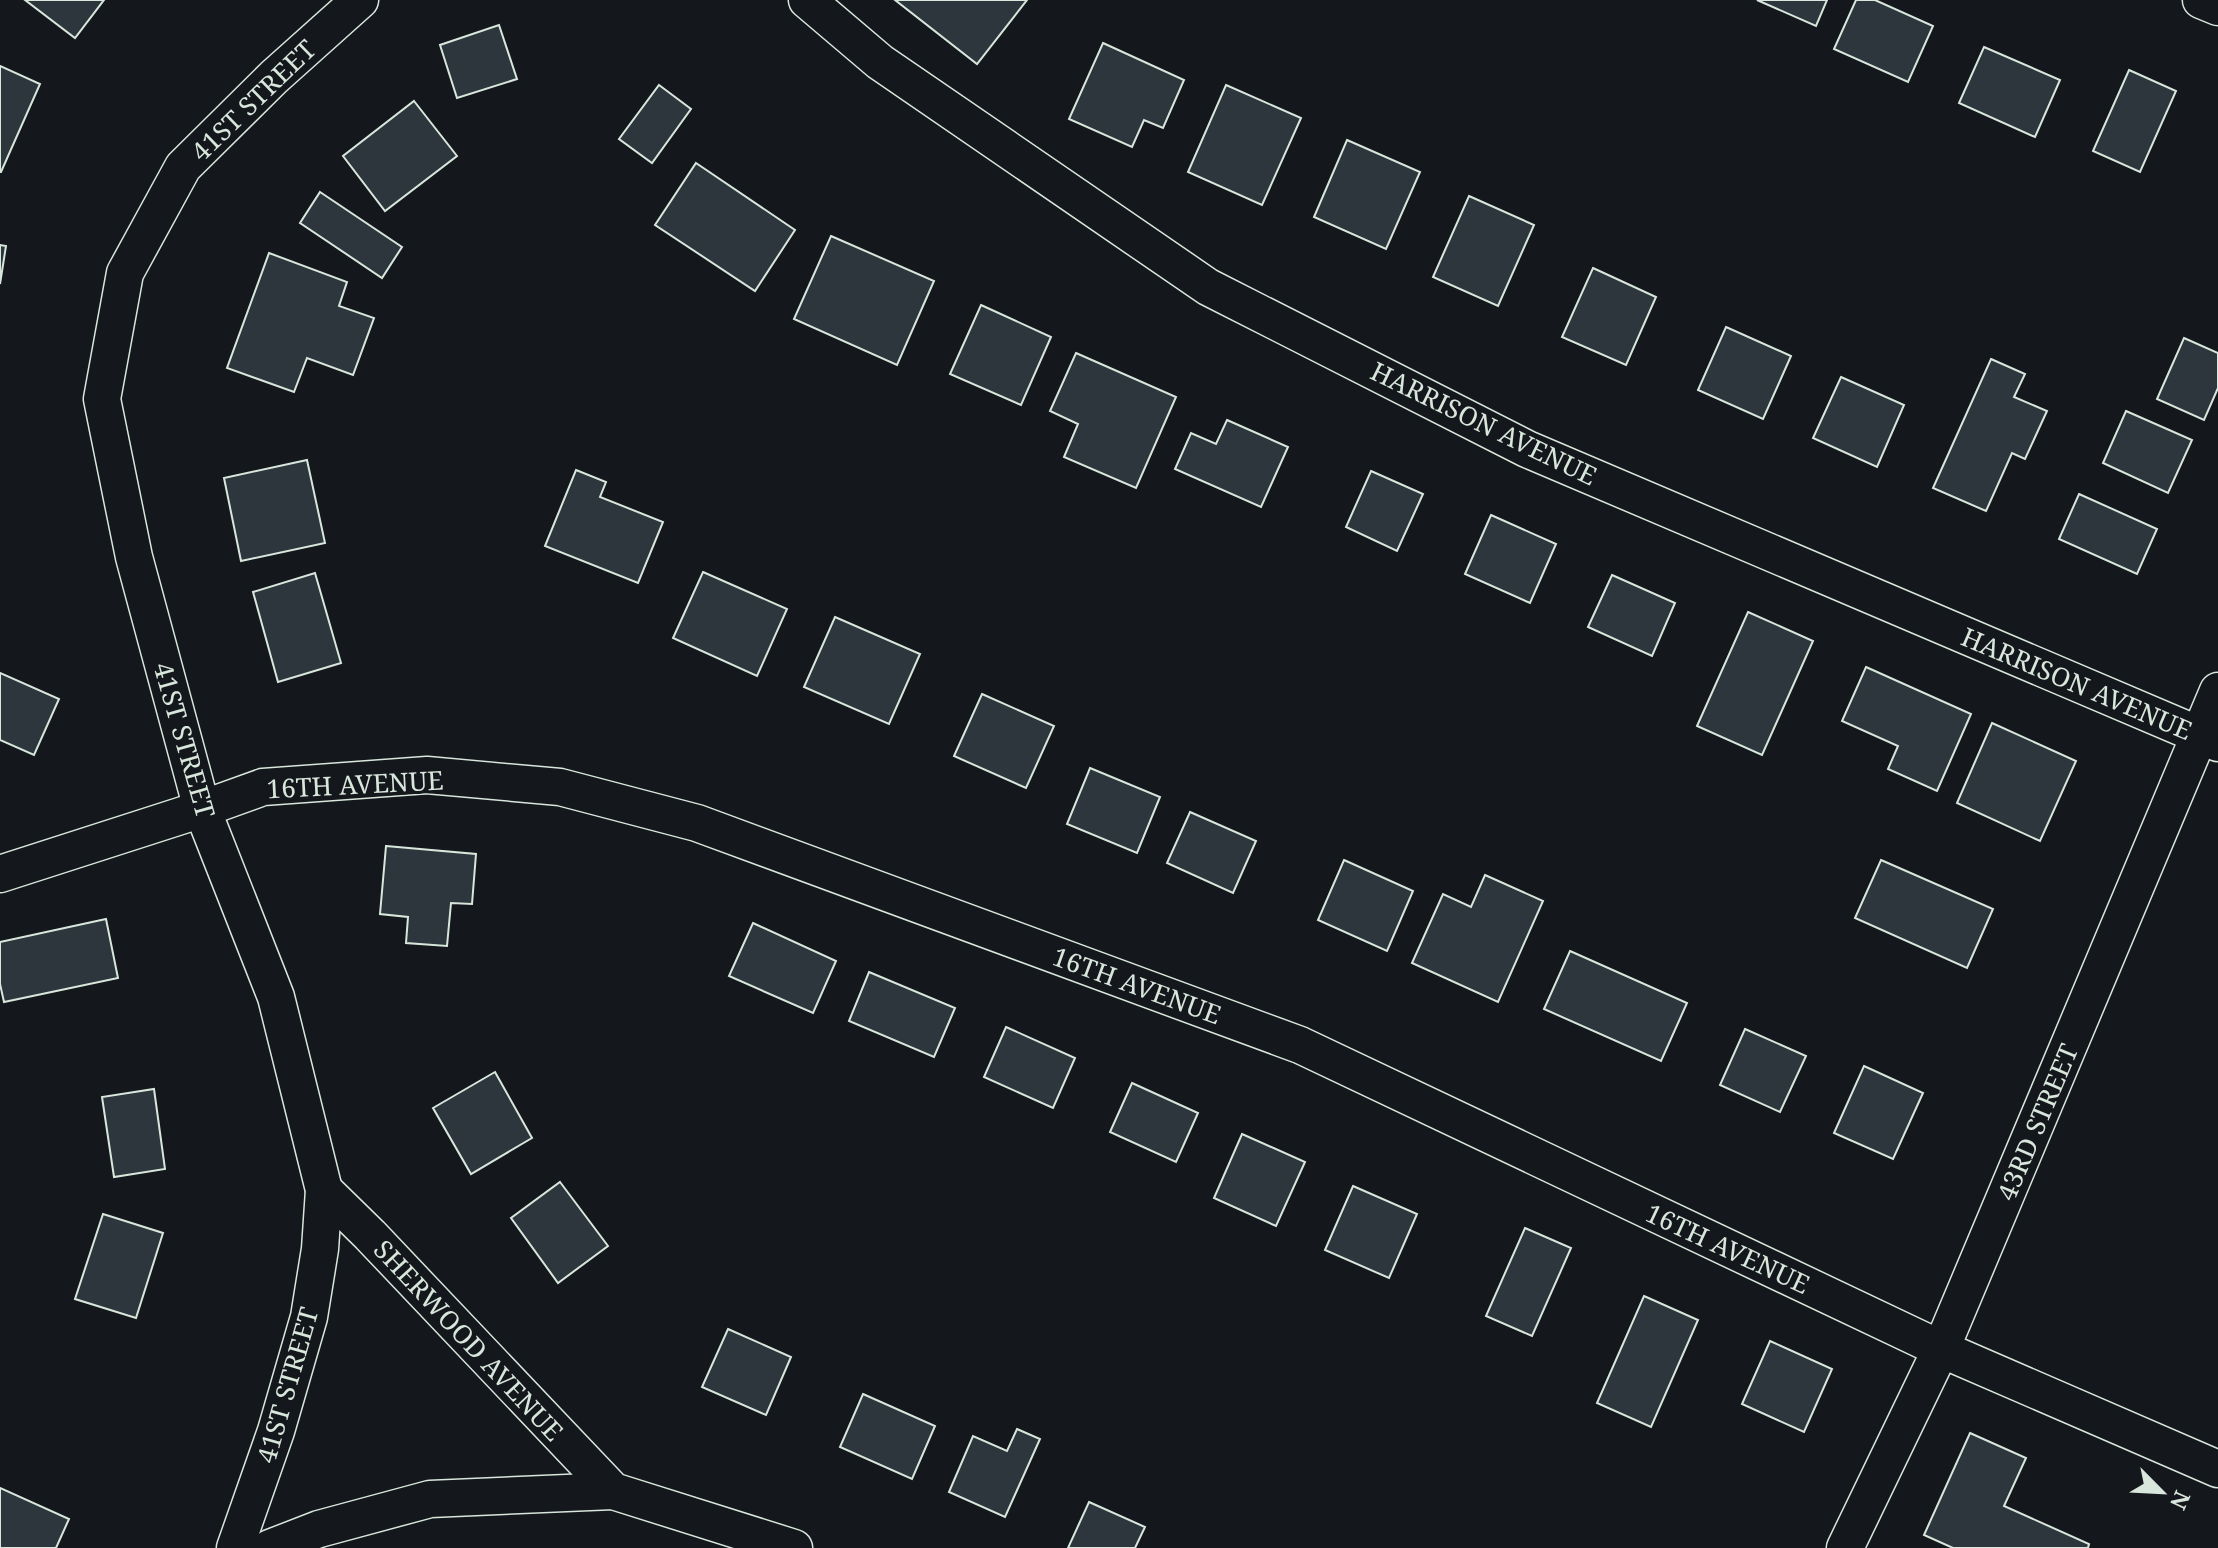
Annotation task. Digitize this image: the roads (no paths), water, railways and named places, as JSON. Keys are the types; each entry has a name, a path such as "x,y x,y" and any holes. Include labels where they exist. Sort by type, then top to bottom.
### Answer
{"street":[{"name":"41ST STREET","path":"235,1548 276,1431 309,1317 320,1249 324,1190 276,997 202,809 134,557 102,399 125,273 183,167 274,77 360,0"},
{"name":"HARRISON AVENUE","path":"807,0 880,62 1208,287 1527,449 2209,739"},
{"path":"2201,0 2218,7"},
{"name":"43RD STREET","path":"1845,1548 1941,1349 2209,739 2218,691"},
{"name":"16TH AVENUE","path":"0,874 263,787 427,775 560,787 697,823 1300,1045 1941,1349 2218,1469"},
{"name":"SHERWOOD AVENUE","path":"324,1190 613,1491"},
{"name":"SHERWOOD AVENUE","path":"270,1548 319,1529 430,1499 613,1491 794,1548"}]}
